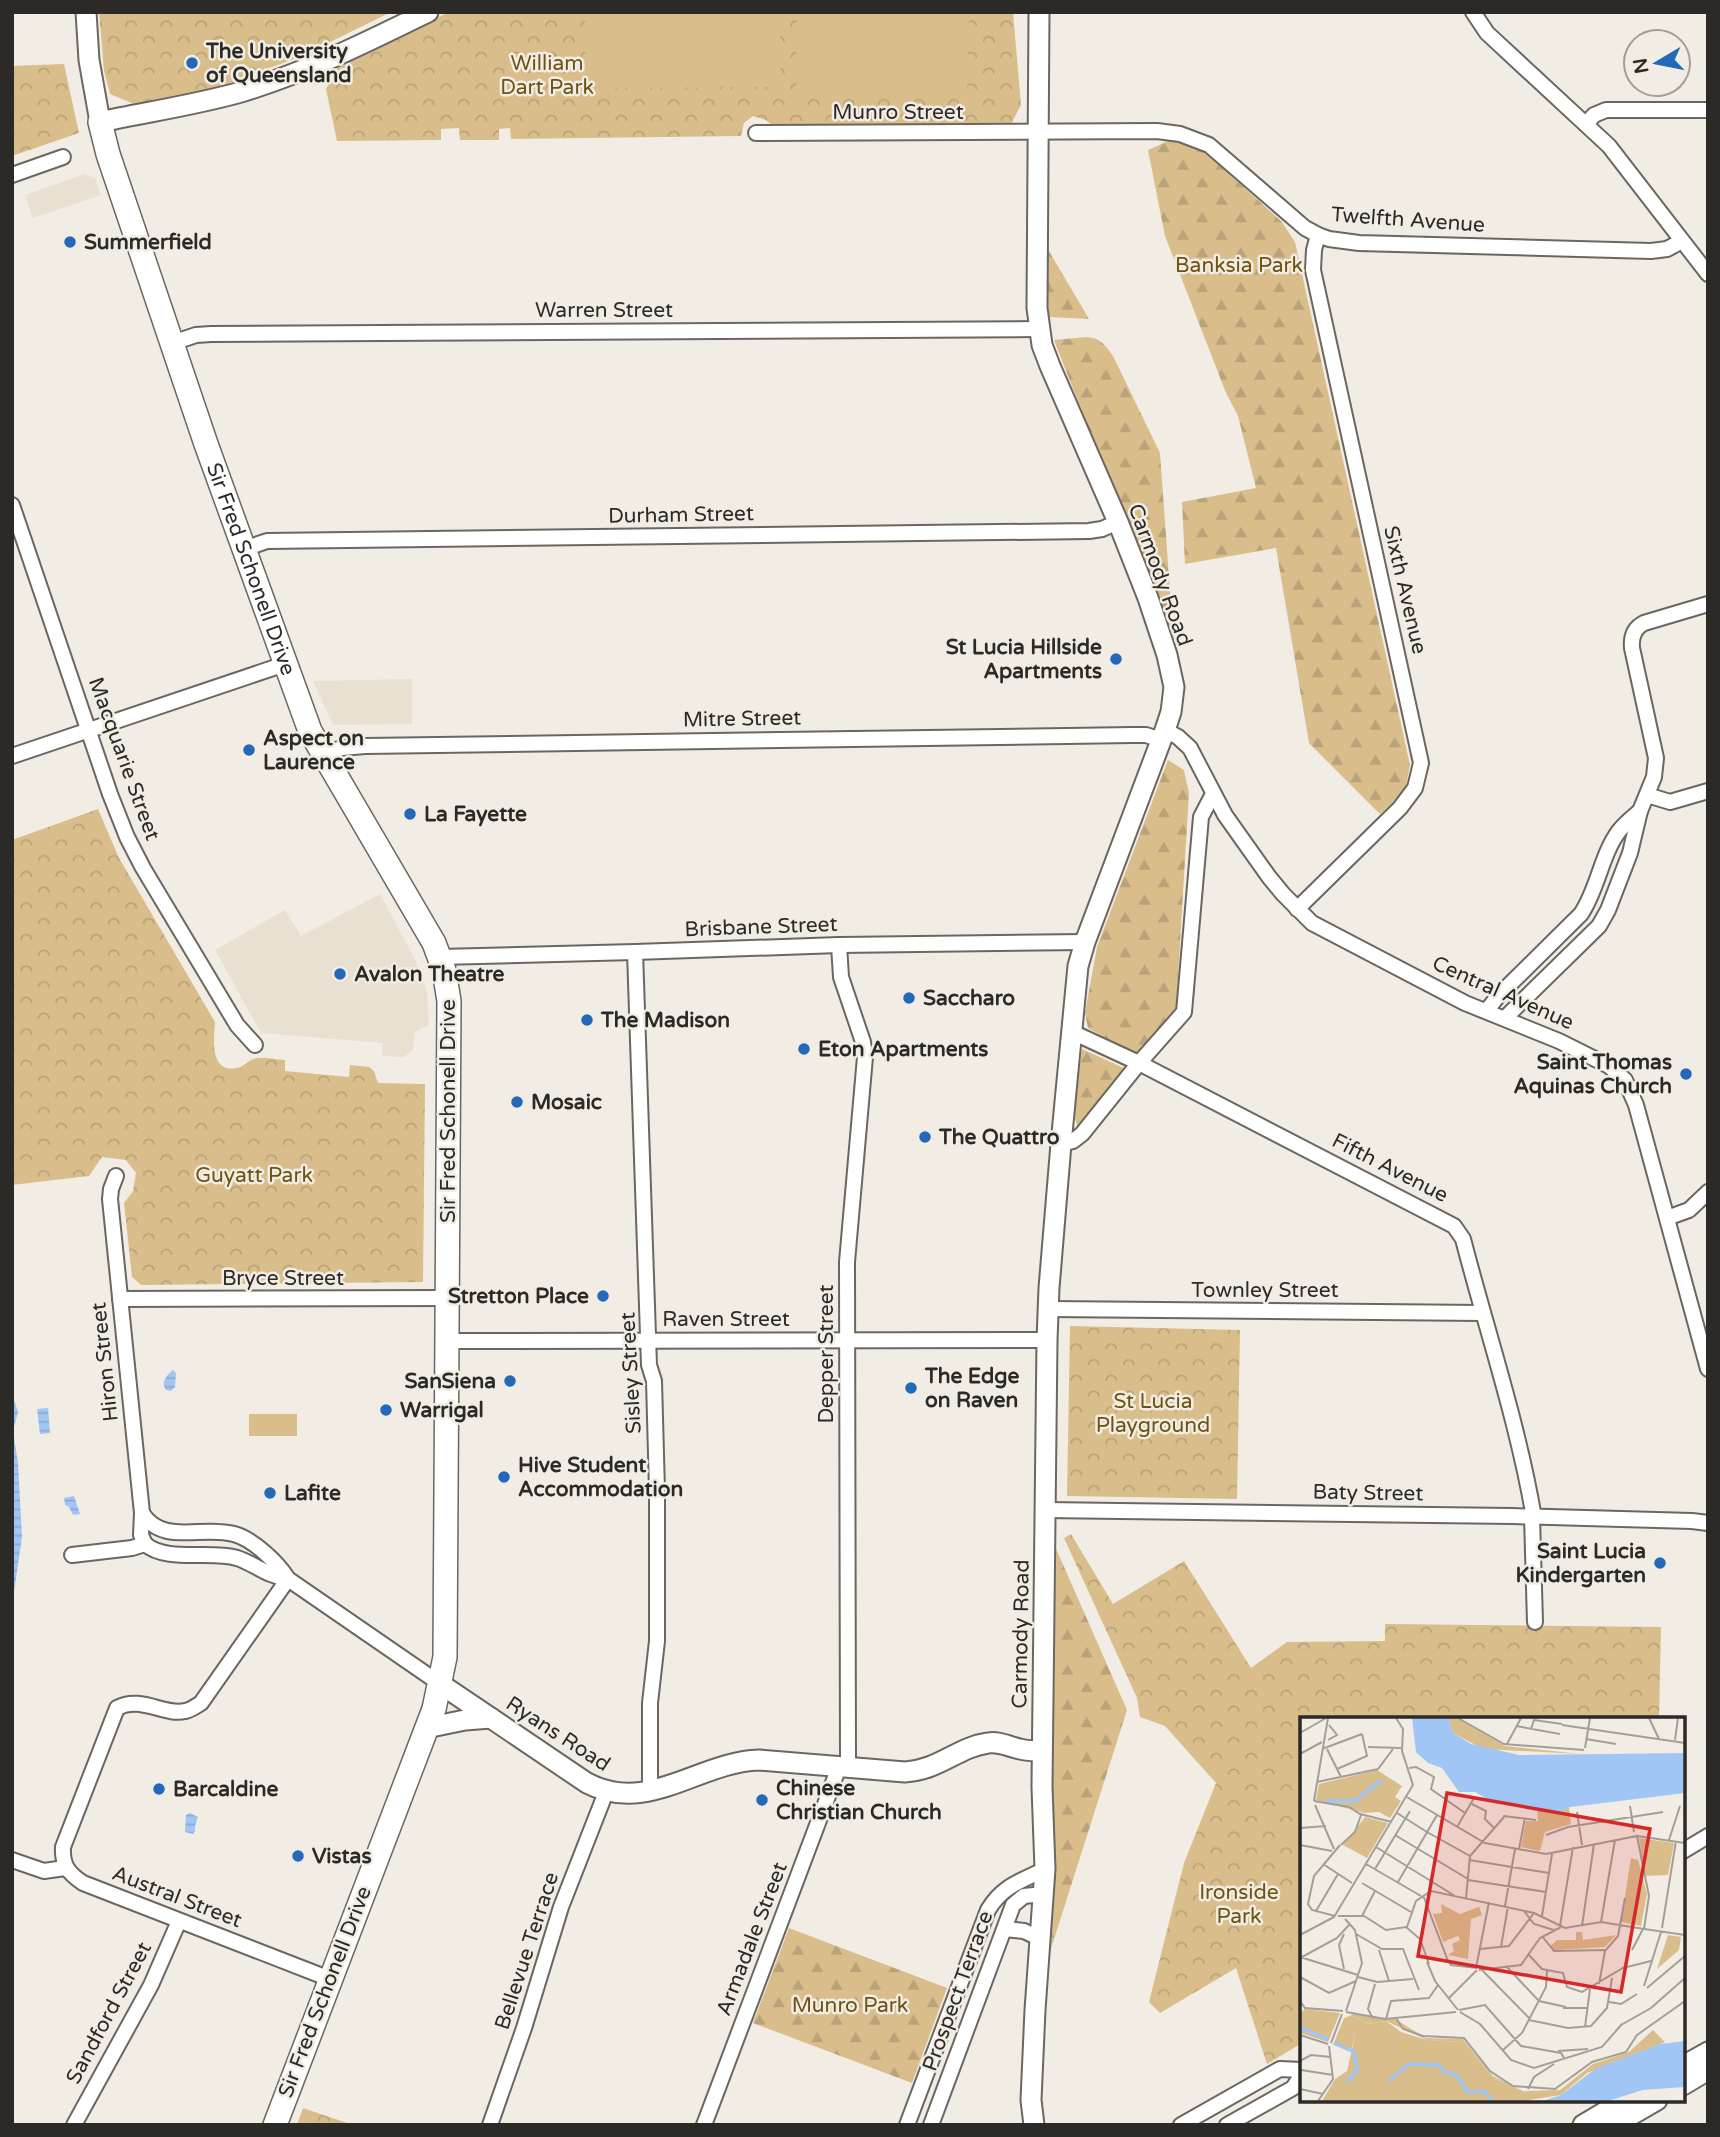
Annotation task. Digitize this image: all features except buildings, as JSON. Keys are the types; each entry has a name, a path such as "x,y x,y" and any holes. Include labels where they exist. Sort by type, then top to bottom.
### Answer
{"main road":[{"name":"Sir Fred Schonell Drive","path":"100,122 108,154 172,343 310,731 440,957 447,987 450,1019 445,1657 434,1709 275,2125"}],"street":[{"name":"Sir Fred Schonell Drive","path":"86,12 89,60 100,122"},
{"path":"100,122 243,91 329,60 428,12"},
{"path":"1473,12 1487,33 1612,150 1708,274"},
{"name":"Carmody Road","path":"1034,2125 1031,2100 1045,1868 1042,1751 1047,1340 1061,1144 1078,966 1174,699 1172,676 1148,598 1050,366 1039,329 1038,14"},
{"path":"1586,124 1594,115 1606,110 1708,110"},
{"name":"Twelfth Avenue","path":"1039,132 1157,131 1194,138 1209,145 1305,228 1329,239 1359,243 1651,251 1667,249 1682,241"},
{"name":"Munro Street","path":"756,133 1039,132"},
{"path":"12,175 63,157"},
{"name":"Sixth Avenue","path":"1297,909 1399,808 1415,788 1421,762 1313,270 1318,235"},
{"name":"Warren Street","path":"172,343 196,335 211,334 1039,329"},
{"name":"Macquarie Street","path":"12,505 127,837 219,997 243,1033 255,1045"},
{"name":"Durham Street","path":"244,549 267,541 1089,531 1118,522"},
{"path":"1505,1018 1604,919 1630,853 1640,811 1654,777 1656,758 1632,648 1633,635 1644,623 1708,604"},
{"path":"12,756 285,664"},
{"name":"Central Avenue","path":"1163,735 1178,737 1190,748 1225,815 1269,877 1312,923 1465,1003 1579,1051 1623,1077 1632,1094 1708,1368"},
{"name":"Mitre Street","path":"323,754 342,748 365,746 1163,735"},
{"path":"1647,795 1670,802 1708,791"},
{"path":"1061,1144 1073,1141 1082,1134 1184,1012 1201,817 1213,794"},
{"path":"1487,1010 1581,914 1614,839 1640,811"},
{"name":"Brisbane Street","path":"440,957 839,945 1085,942"},
{"name":"Depper Street","path":"839,945 841,977 863,1042 865,1057 847,1262 844,1767"},
{"name":"Sisley Street","path":"635,952 648,1341 649,1365 654,1381 657,1491 657,1641 650,1703 650,1792"},
{"name":"Fifth Avenue","path":"1072,1032 1139,1063 1454,1226 1462,1239 1526,1469 1533,1518 1535,1622"},
{"name":"Hiron Street","path":"116,1176 110,1196 142,1513 141,1533 145,1544"},
{"path":"1667,1218 1689,1210 1708,1192"},
{"name":"Bryce Street","path":"120,1299 446,1298"},
{"name":"Townley Street","path":"1049,1309 1482,1313"},
{"name":"Raven Street","path":"446,1341 1047,1340"},
{"name":"Baty Street","path":"1044,1510 1708,1523"},
{"name":"Ryans Road","path":"142,1513 161,1531 228,1533 239,1536 275,1561 288,1579 587,1783 606,1792 650,1792 740,1761 759,1760 905,1772 923,1770 989,1743 1002,1743 1027,1751 1042,1751"},
{"name":"Baty Street","path":"1692,1521 1708,1518"},
{"name":"Ryans Road","path":"72,1555 145,1544 167,1553 236,1558 267,1574 288,1579"},
{"path":"12,1860 44,1871 65,1868 63,1847 117,1708 135,1703 183,1712 201,1703 288,1579"},
{"path":"426,1728 455,1721 491,1718"},
{"name":"Armadale Street","path":"704,2125 844,1767"},
{"name":"Bellevue Terrace","path":"490,2125 524,2028 561,1907 606,1792"},
{"path":"1685,1850 1706,1836"},
{"name":"Austral Street","path":"65,1868 70,1875 83,1883 330,1979"},
{"name":"Prospect Terrace","path":"907,2125 988,1910 1009,1886 1045,1868"},
{"name":"Prospect Terrace","path":"931,2125 1012,1908 1017,1900 1026,1896 1044,1894"},
{"name":"Sandford Street","path":"74,2125 151,1985 179,1921"},
{"path":"1005,1929 1024,1931 1041,1940"},
{"path":"1685,2065 1708,2052"},
{"path":"1181,2125 1280,2070 1300,2072"},
{"path":"1685,2084 1708,2070"},
{"path":"1227,2125 1293,2088 1300,2076"},
{"path":"1583,2125 1622,2102"},
{"path":"1614,2125 1654,2102"}],"shaded area":[{"path":"85,174 95,178 101,195 33,218 25,195"},
{"path":"412,679 412,724 333,725 313,681"},
{"path":"380,894 416,961 427,992 429,1025 415,1032 413,1050 404,1057 382,1056 383,1043 261,1033 215,950 285,910 301,936"}],"green space":[{"name":"The University of Queensland","path":"99,12 391,12 302,56 208,91 134,104 110,94 104,71"},
{"name":"William Dart Park","path":"449,12 1013,12 1021,105 1010,126 773,126 766,120 753,116 744,123 741,136 511,139 510,128 499,129 499,140 460,140 459,128 441,129 441,140 337,141 326,89 339,65"},
{"path":"585,12 780,12 781,87 586,88"},
{"path":"797,12 969,12 967,96 796,93"},
{"path":"64,64 79,133 12,156 12,66"},
{"name":"Banksia Park","path":"1168,141 1193,145 1213,159 1282,222 1295,242 1410,765 1405,791 1380,814 1309,743 1276,548 1185,564 1182,502 1256,488 1238,416 1226,393 1165,236 1148,150"},
{"path":"1046,246 1089,319 1048,317"},
{"path":"1087,337 1105,345 1113,356 1160,453 1174,647 1054,340"},
{"path":"1168,760 1184,770 1189,793 1176,1010 1135,1054 1088,1028 1085,1013 1097,947"},
{"name":"Guyatt Park","path":"98,809 119,858 215,1022 215,1053 222,1065 237,1068 254,1059 267,1058 285,1060 285,1071 349,1077 350,1065 369,1067 374,1071 378,1083 425,1084 423,1282 141,1285 132,1277 124,1203 133,1191 136,1173 126,1160 102,1157 89,1176 12,1185 12,840"},
{"path":"1082,1049 1124,1068 1078,1128 1074,1116"},
{"name":"St Lucia Playground","path":"1070,1326 1240,1330 1237,1499 1067,1496"},
{"path":"249,1414 297,1414 297,1436 249,1436"},
{"name":"Ironside Park","path":"1071,1534 1113,1604 1184,1561 1251,1668 1287,1642 1385,1641 1385,1624 1661,1627 1659,1717 1300,1717 1300,2044 1267,2064 1236,1968 1160,2013 1149,2002 1184,1863 1216,1783 1165,1726 1140,1717 1137,1698 1064,1538"},
{"path":"1054,1544 1127,1710 1049,1955"},
{"name":"Munro Park","path":"789,1928 947,1988 912,2083 753,2023"},
{"path":"303,2108 353,2125 297,2125"}],"water":[{"path":"173,1370 176,1373 175,1387 171,1391 166,1390 164,1381"},
{"path":"12,1382 18,1412 13,1431 18,1463 22,1537 12,1606"},
{"path":"48,1408 50,1433 40,1434 37,1409"},
{"path":"74,1496 80,1514 73,1515 65,1505 64,1498"},
{"path":"190,1813 198,1817 193,1834 185,1832 186,1815"}],"place":[{"name":"The University of Queensland","path":"192,63"},
{"name":"Summerfield","path":"70,242"},
{"name":"St Lucia Hillside Apartments","path":"1116,659"},
{"name":"Aspect on Laurence","path":"249,750"},
{"name":"La Fayette","path":"410,814"},
{"name":"Avalon Theatre","path":"340,974"},
{"name":"Saccharo","path":"909,998"},
{"name":"The Madison","path":"587,1020"},
{"name":"Eton Apartments","path":"804,1049"},
{"name":"Saint Thomas Aquinas Church","path":"1686,1074"},
{"name":"Mosaic","path":"517,1102"},
{"name":"The Quattro","path":"925,1137"},
{"name":"Stretton Place","path":"603,1296"},
{"name":"SanSiena","path":"510,1381"},
{"name":"The Edge on Raven","path":"911,1388"},
{"name":"Warrigal","path":"386,1410"},
{"name":"Hive Student Accommodation","path":"504,1477"},
{"name":"Lafite","path":"270,1493"},
{"name":"Saint Lucia Kindergarten","path":"1660,1563"},
{"name":"Barcaldine","path":"159,1789"},
{"name":"Chinese Christian Church","path":"762,1800"},
{"name":"Vistas","path":"298,1856"}]}
